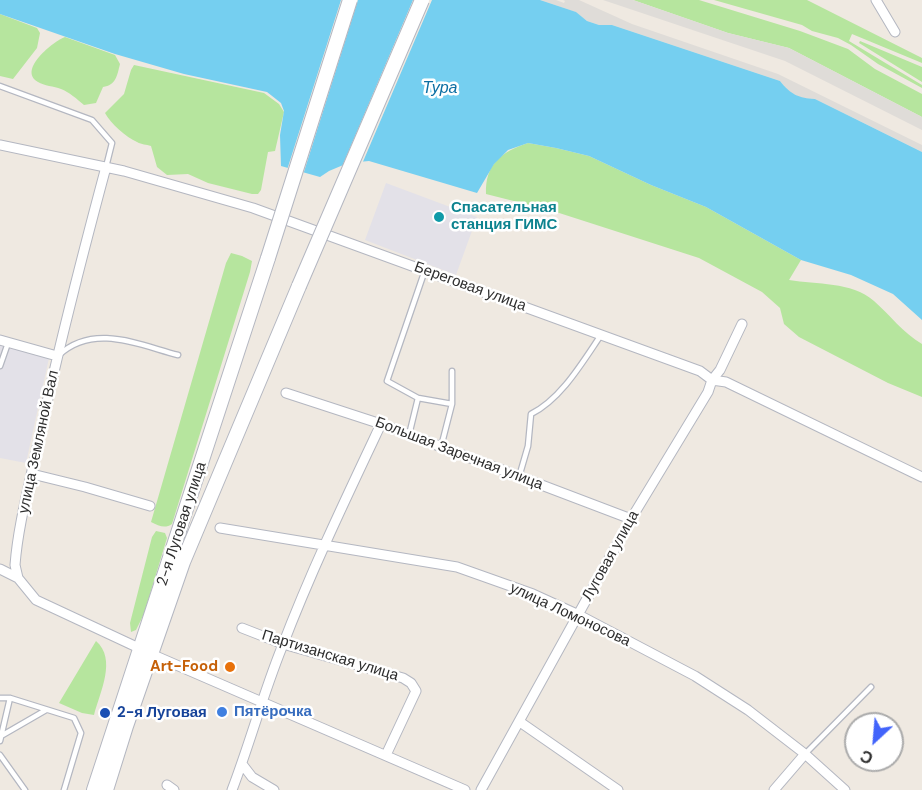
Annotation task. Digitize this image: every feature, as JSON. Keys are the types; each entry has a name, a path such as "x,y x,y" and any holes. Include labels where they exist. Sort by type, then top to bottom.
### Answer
{"main road":[{"name":"2-я Луговая улица","path":"106,790 146,652 350,0"},
{"name":"2-я Луговая улица","path":"94,790 115,722 422,0"}],"street":[{"path":"876,0 896,32"},
{"name":"Береговая улица","path":"0,145 106,167 252,208 425,270 700,371 712,380 726,382 922,477"},
{"name":"улица Земляной Вал","path":"18,578 16,556 57,356 106,167"},
{"name":"Луговая улица","path":"481,790 631,519 708,392 742,324"},
{"path":"4,341 57,356"},
{"name":"Большая Заречная улица","path":"286,393 381,424 631,519"},
{"path":"232,790 261,700 283,644 323,546 381,424"},
{"path":"32,474 150,506"},
{"name":"улица Ломоносова","path":"220,528 457,567 533,594 579,615 695,676 748,710 805,754 845,790"},
{"path":"0,569 18,578 30,594 44,605 146,652 465,790"},
{"name":"Партизанская улица","path":"242,628 283,644 411,682 416,692 386,755"},
{"path":"520,722 618,790"},
{"path":"774,790 805,754"},
{"path":"242,764 252,777 274,790"}],"lane":[{"path":"0,86 92,120 112,143 106,167"},
{"path":"425,270 387,381 418,398 452,404"},
{"path":"519,477 528,446 531,414 546,406 602,335"},
{"path":"57,356 68,347 99,337 114,338 178,356"},
{"path":"0,366 4,341"},
{"path":"441,447 452,404 452,371"},
{"path":"410,435 418,398"},
{"path":"805,754 872,687"},
{"path":"0,698 10,698 74,718 81,733 64,790"},
{"path":"1,739 10,698"},
{"path":"1,739 46,710"},
{"path":"0,755 26,790"}],"shaded area":[{"path":"540,0 556,0 564,3 563,0 579,0 632,24 778,74 922,145 922,152 815,99 801,98 789,92 780,81 612,25 599,25 587,21 575,12"},
{"path":"603,0 633,0 728,33 789,48 922,117 922,130 785,61"},
{"path":"386,183 477,217 456,275 365,240"},
{"path":"0,345 49,358 26,463 0,458"}],"green space":[{"path":"633,0 699,0 800,31 848,49 875,69 922,94 922,117 789,48 728,33"},
{"path":"714,0 807,0 922,58 922,63 852,34 849,41 922,85 922,88 878,64 838,38 812,31 802,25"},
{"path":"0,14 37,28 40,33 37,48 13,79 0,76"},
{"path":"65,37 115,55 120,64 115,79 111,84 103,87 96,103 84,105 67,92 40,83 33,77 34,64 40,56"},
{"path":"860,41 922,67 922,82 859,43"},
{"path":"134,65 264,93 279,104 284,112 275,151 268,152 261,190 258,194 208,183 188,174 167,175 157,167 151,146 133,140 115,126 105,113 124,94"},
{"path":"528,143 589,156 651,185 706,207 801,260 789,280 844,287 865,295 922,344 922,397 888,383 799,337 784,324 780,308 762,292 699,258 553,211 486,194 488,175 496,161 510,151"},
{"path":"231,253 252,261 250,272 172,524 162,526 151,522 226,263"},
{"path":"156,531 165,533 167,538 144,614 136,630 131,632 130,623 152,537"},
{"path":"96,641 102,648 106,666 103,686 94,715 82,713 59,703"}],"water":[{"name":"Тура","path":"0,0 540,0 576,12 587,21 599,25 612,25 780,81 796,95 815,99 922,152 922,320 893,294 851,275 801,260 706,207 651,185 589,156 556,148 528,143 508,150 494,164 477,193 369,161 348,163 320,177 281,166 280,135 284,111 281,103 267,92 184,74 115,54 0,14"}],"pier":[{"path":"341,0 358,0 303,175 287,170"},
{"path":"413,0 432,0 362,164 341,169"}],"place":[{"name":"Спасательная станция ГИМС","path":"439,217"},
{"name":"Art-Food","path":"230,667"},
{"name":"Пятёрочка","path":"222,712"},
{"name":"2-я Луговая","path":"105,713"}]}
